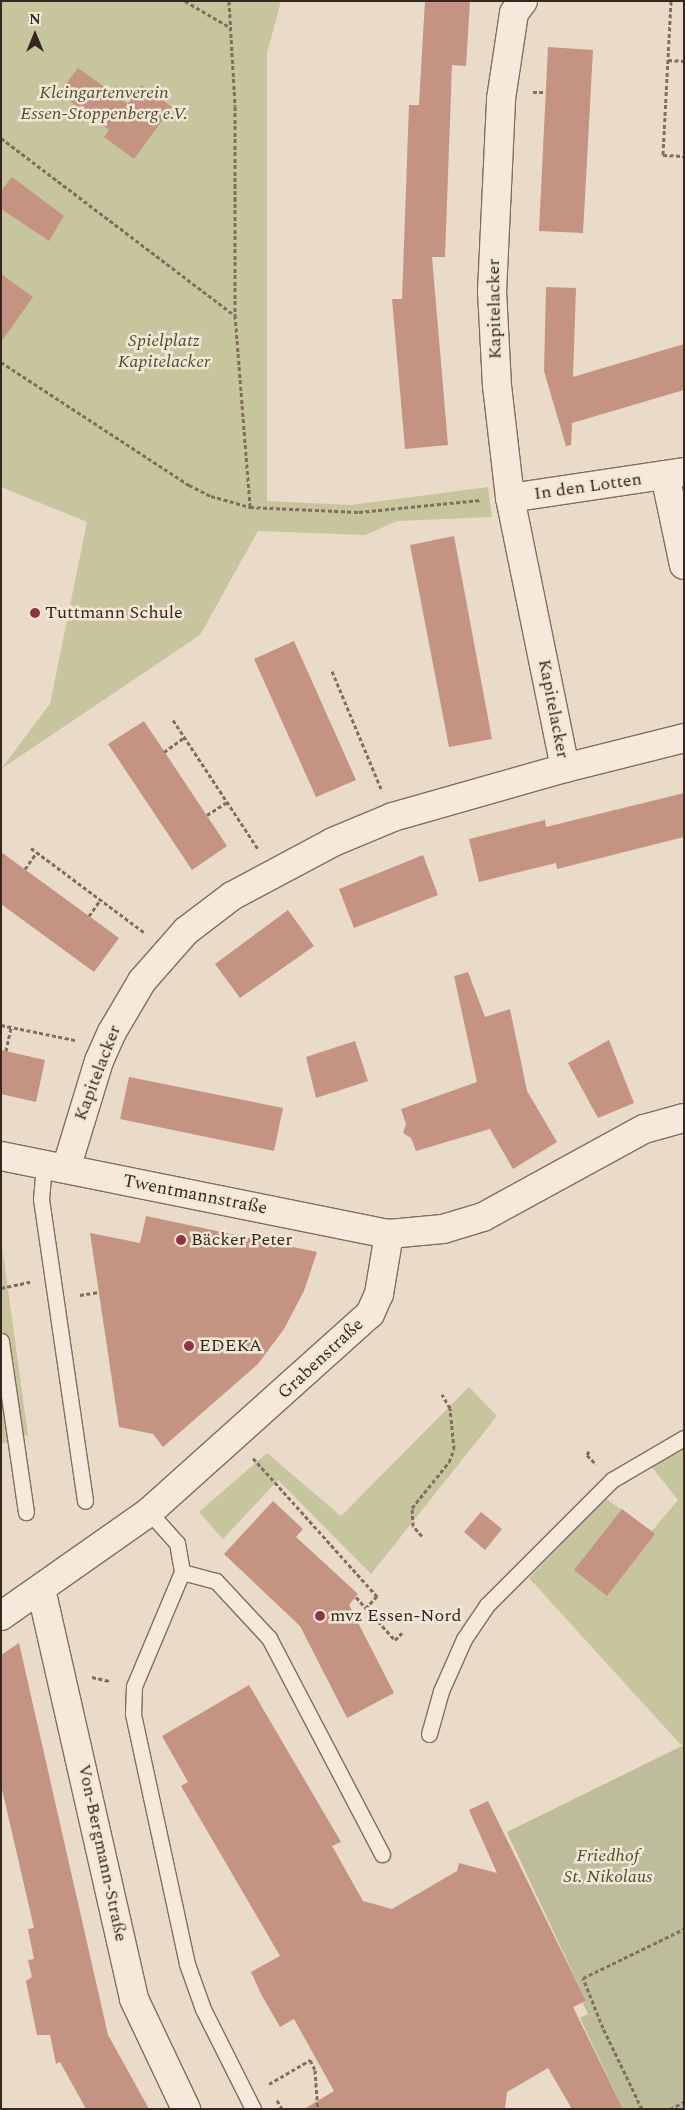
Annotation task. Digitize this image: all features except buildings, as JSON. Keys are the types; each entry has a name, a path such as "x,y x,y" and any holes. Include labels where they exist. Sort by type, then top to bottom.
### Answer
{"street":[{"name":"Kapitelacker","path":"55,1167 105,1046 142,980 186,931 232,896 273,872 393,817 565,768 510,498 497,386 492,292 501,99 514,13 523,1"},
{"name":"In den Lotten","path":"510,498 674,474 684,565"},
{"path":"565,768 684,738"},
{"path":"389,1234 443,1229 483,1217 644,1129 684,1118"},
{"name":"Twentmannstraße","path":"1,1156 389,1234"},
{"name":"Grabenstraße","path":"1,1616 149,1512 370,1314 379,1294 389,1234"},
{"name":"Von-Bergmann-Straße","path":"41,1589 62,1671 134,1999 186,2109"}],"lane":[{"path":"55,1167 41,1199 84,1502"},
{"path":"1,1341 26,1512"},
{"path":"429,1734 440,1691 464,1639 487,1604 612,1480 684,1438"},
{"path":"149,1512 177,1543 182,1572 134,1686 133,1714 188,1964 203,2009 253,2109"},
{"path":"182,1572 216,1581 269,1638 382,1854"}],"path":[{"path":"185,1 231,28"},
{"path":"229,1 235,106 235,315 250,507"},
{"path":"671,1 663,155 684,156"},
{"path":"668,60 684,60"},
{"path":"1,138 235,315"},
{"path":"1,362 189,486 250,507 359,512 510,498"},
{"path":"332,672 393,817"},
{"path":"173,720 273,872"},
{"path":"164,752 185,738"},
{"path":"207,815 227,802"},
{"path":"31,848 168,951"},
{"path":"26,869 36,853"},
{"path":"90,916 100,900"},
{"path":"1,1025 105,1046"},
{"path":"6,1051 11,1027"},
{"path":"422,1536 414,1526 412,1508 449,1462 454,1449 450,1408 442,1394"},
{"path":"589,1451 590,1459"},
{"path":"252,1458 377,1596 366,1608"},
{"path":"356,1597 395,1640 402,1632"},
{"path":"62,1671 134,1686"},
{"path":"642,2109 602,2028 583,1978 684,1929"},
{"path":"269,2084 310,2060 315,2070 318,2109"},
{"path":"670,2109 684,2102"}],"green space":[{"path":"1,1 281,1 267,53 267,501 351,505 488,487 492,517 397,521 365,535 258,531 200,635 1,769 50,704 87,522 1,487"},
{"path":"1,1239 28,1435 1,1444"},
{"path":"469,1387 497,1416 371,1574 278,1480 223,1539 199,1512 267,1453 341,1516"},
{"path":"684,1446 684,1745 681,1745 529,1578 605,1498 652,1531 678,1500 651,1466"},
{"name":"Friedhof St. Nikolaus","path":"684,1745 684,2109 623,2109 580,2018 588,2014 583,2004 586,2001 507,1832"}],"place":[{"name":"Tuttmann Schule","path":"35,613"},
{"name":"Bäcker Peter","path":"181,1240"},
{"name":"EDEKA","path":"189,1346"},
{"name":"mvz Essen-Nord","path":"320,1616"}],"park label":[{"name":"Kleingartenverein Essen-Stoppenberg e.V.","path":"104,104"},
{"name":"Spielplatz Kapitelacker","path":"164,352"}]}
